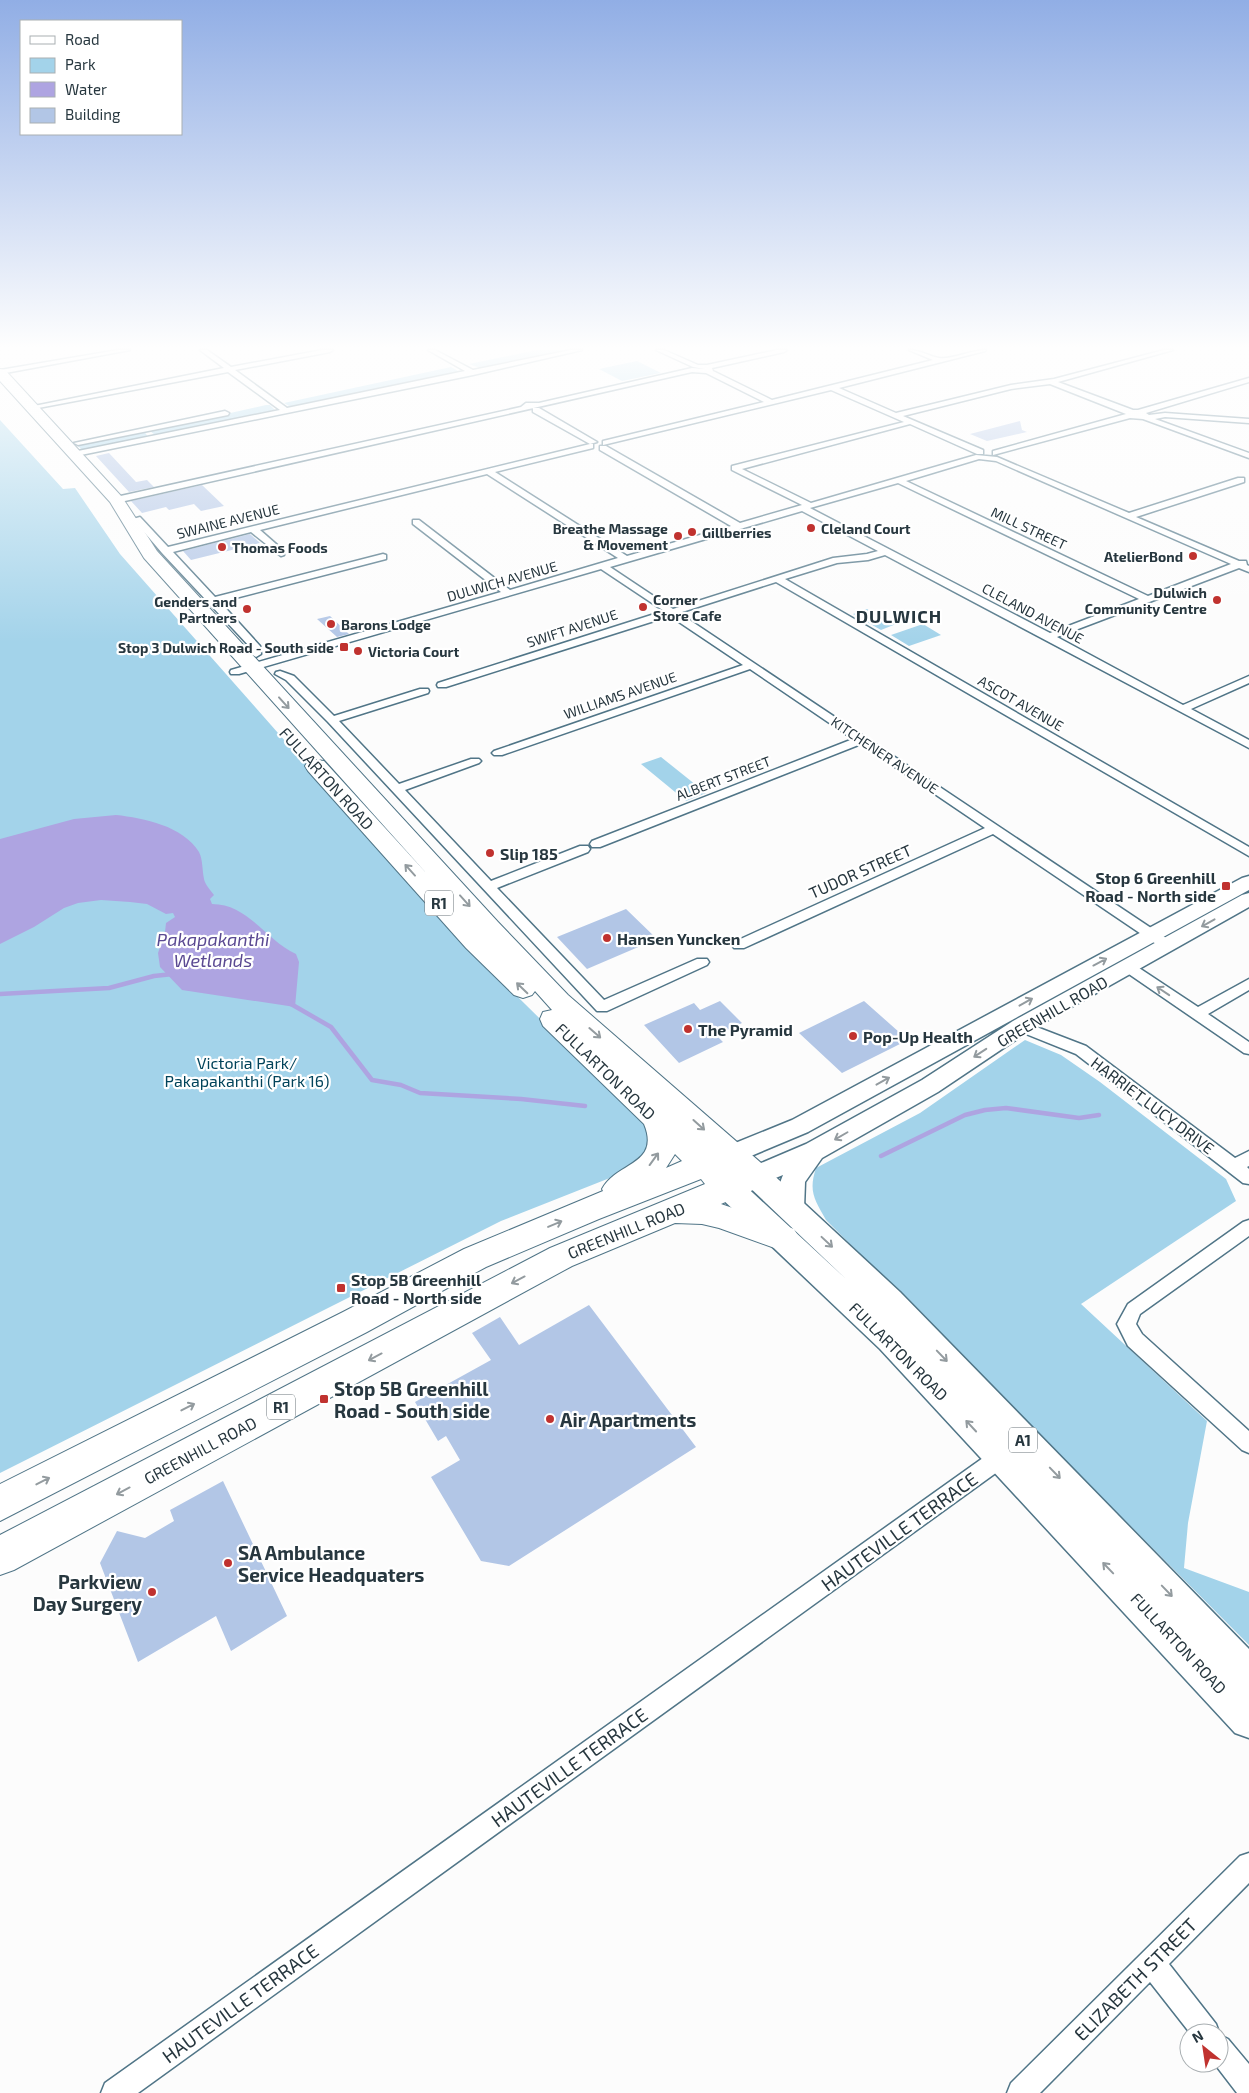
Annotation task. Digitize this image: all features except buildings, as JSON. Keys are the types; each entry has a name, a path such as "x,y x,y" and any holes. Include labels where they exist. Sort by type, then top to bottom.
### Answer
{"highway":[{"name":"FULLARTON ROAD","path":"64,448 110,501 149,554 247,665 337,759 489,928 559,1001 742,1182"},
{"name":"FULLARTON ROAD","path":"110,501 127,549 165,572"},
{"name":"FULLARTON ROAD","path":"337,759 474,942 657,1120 719,1160"},
{"path":"588,1210 653,1164 664,1139 657,1120"},
{"name":"GREENHILL ROAD","path":"0,1503 355,1322 475,1258 588,1210 719,1160"},
{"name":"GREENHILL ROAD","path":"0,1556 562,1257 742,1182"},
{"path":"671,1212 702,1212 751,1225 787,1223"}],"main road":[{"name":"GREENHILL ROAD","path":"742,1182 815,1151 930,1086 1021,1026 1128,967 1160,940 1249,882"},
{"name":"GREENHILL ROAD","path":"719,1160 800,1126 1160,940 1249,900"},
{"path":"787,1223 793,1180 815,1151"},
{"name":"FULLARTON ROAD","path":"742,1182 787,1223 889,1301 1146,1608 1249,1719"},
{"name":"FULLARTON ROAD","path":"1012,1449 1249,1676"}],"street":[{"path":"67,450 77,448"},
{"path":"67,450 80,448"},
{"path":"110,501 347,448"},
{"name":"SWAINE AVENUE","path":"165,551 578,448"},
{"path":"609,448 740,526"},
{"name":"CLELAND AVENUE","path":"813,448 735,468 885,552 1049,637 1249,745"},
{"path":"966,448 987,460 1023,448"},
{"path":"1227,448 1249,456"},
{"name":"DULWICH AVENUE","path":"247,665 603,566 898,480 979,454"},
{"path":"996,456 1249,569"},
{"path":"488,471 626,559"},
{"name":"MILL STREET","path":"898,480 1148,600"},
{"path":"1129,516 1241,480"},
{"name":"FULLARTON ROAD","path":"137,519 165,551 165,572 213,601 255,646 247,665"},
{"path":"416,522 508,593"},
{"path":"254,529 281,553"},
{"name":"SWIFT AVENUE","path":"442,685 836,560 868,557 885,552"},
{"path":"213,601 383,557"},
{"path":"1049,637 1249,561"},
{"name":"KITCHENER AVENUE","path":"603,566 1160,940"},
{"name":"ASCOT AVENUE","path":"777,579 1249,852"},
{"name":"WILLIAMS AVENUE","path":"498,753 752,665"},
{"name":"FULLARTON ROAD","path":"280,674 290,678 332,720 337,759 396,789 602,1007 702,962"},
{"path":"1182,709 1249,679"},
{"path":"332,720 424,691"},
{"name":"ALBERT STREET","path":"489,886 862,740"},
{"path":"396,789 475,761"},
{"name":"TUDOR STREET","path":"739,945 995,828"},
{"path":"1128,967 1249,1049"},
{"path":"1198,1014 1249,984"},
{"name":"HARRIET LUCY DRIVE","path":"1021,1026 1081,1050 1249,1178"},
{"path":"1235,1167 1249,1158"},
{"path":"1249,1227 1134,1309 1126,1324 1135,1340 1249,1444"},
{"name":"HAUTEVILLE TERRACE","path":"115,2093 1012,1449"},
{"name":"ELIZABETH STREET","path":"1021,2093 1249,1865"},
{"path":"1151,1962 1199,2023"},
{"path":"1229,2061 1249,2086"}],"green space":[{"name":"Victoria Park/ Pakapakanthi (Park 16)","path":"0,448 25,448 63,489 75,488 120,554 466,946 650,1127 654,1146 630,1170 501,1221 0,1473"},
{"path":"80,448 94,448 82,450"},
{"path":"867,609 896,624 881,630 853,614"},
{"path":"923,624 941,635 909,646 891,635"},
{"path":"661,757 706,793 686,801 641,764"},
{"path":"1025,1040 1061,1055 1100,1082 1226,1179 1236,1201 1081,1304 1207,1421 1188,1523 1184,1568 1249,1592 1249,1645 826,1220 814,1196 813,1183 816,1168 920,1113"}],"water":[{"name":"Pakapakanthi Wetlands","path":"116,815 150,821 183,836 199,852 203,876 214,895 210,899 212,904 236,910 285,948 296,954 299,962 295,1007 182,990 160,967 158,953 166,923 175,917 173,913 166,914 147,904 101,900 78,903 64,908 34,927 0,944 0,839 74,819"}],"waterway":[{"path":"0,994 109,988 154,976 173,974"},
{"path":"291,1004 331,1027 372,1080 401,1085 420,1093 521,1099 585,1106"},
{"path":"881,1156 965,1115 985,1110 1006,1108 1079,1118 1099,1115"}],"place":[{"name":"Cleland Court","path":"811,528"},
{"name":"Gillberries","path":"692,532"},
{"name":"Breathe Massage & Movement","path":"678,536"},
{"name":"Thomas Foods","path":"222,547"},
{"name":"AtelierBond","path":"1193,556"},
{"name":"Dulwich Community Centre","path":"1217,600"},
{"name":"Corner Store Cafe","path":"643,607"},
{"name":"Genders and Partners","path":"247,609"},
{"name":"Barons Lodge","path":"331,624"},
{"name":"Stop 3 Dulwich Road - South side","path":"344,647"},
{"name":"Victoria Court","path":"358,651"},
{"name":"Slip 185","path":"490,853"},
{"name":"Stop 6 Greenhill Road - North side","path":"1226,886"},
{"name":"Hansen Yuncken","path":"607,938"},
{"name":"The Pyramid","path":"688,1029"},
{"name":"Pop-Up Health","path":"853,1036"},
{"name":"Stop 5B Greenhill Road - North side","path":"341,1288"},
{"name":"Stop 5B Greenhill Road - South side","path":"324,1399"},
{"name":"Air Apartments","path":"550,1419"},
{"name":"SA Ambulance Service Headquaters","path":"228,1563"},
{"name":"Parkview Day Surgery","path":"152,1592"}],"district":[{"name":"DULWICH","path":"899,616"}]}
